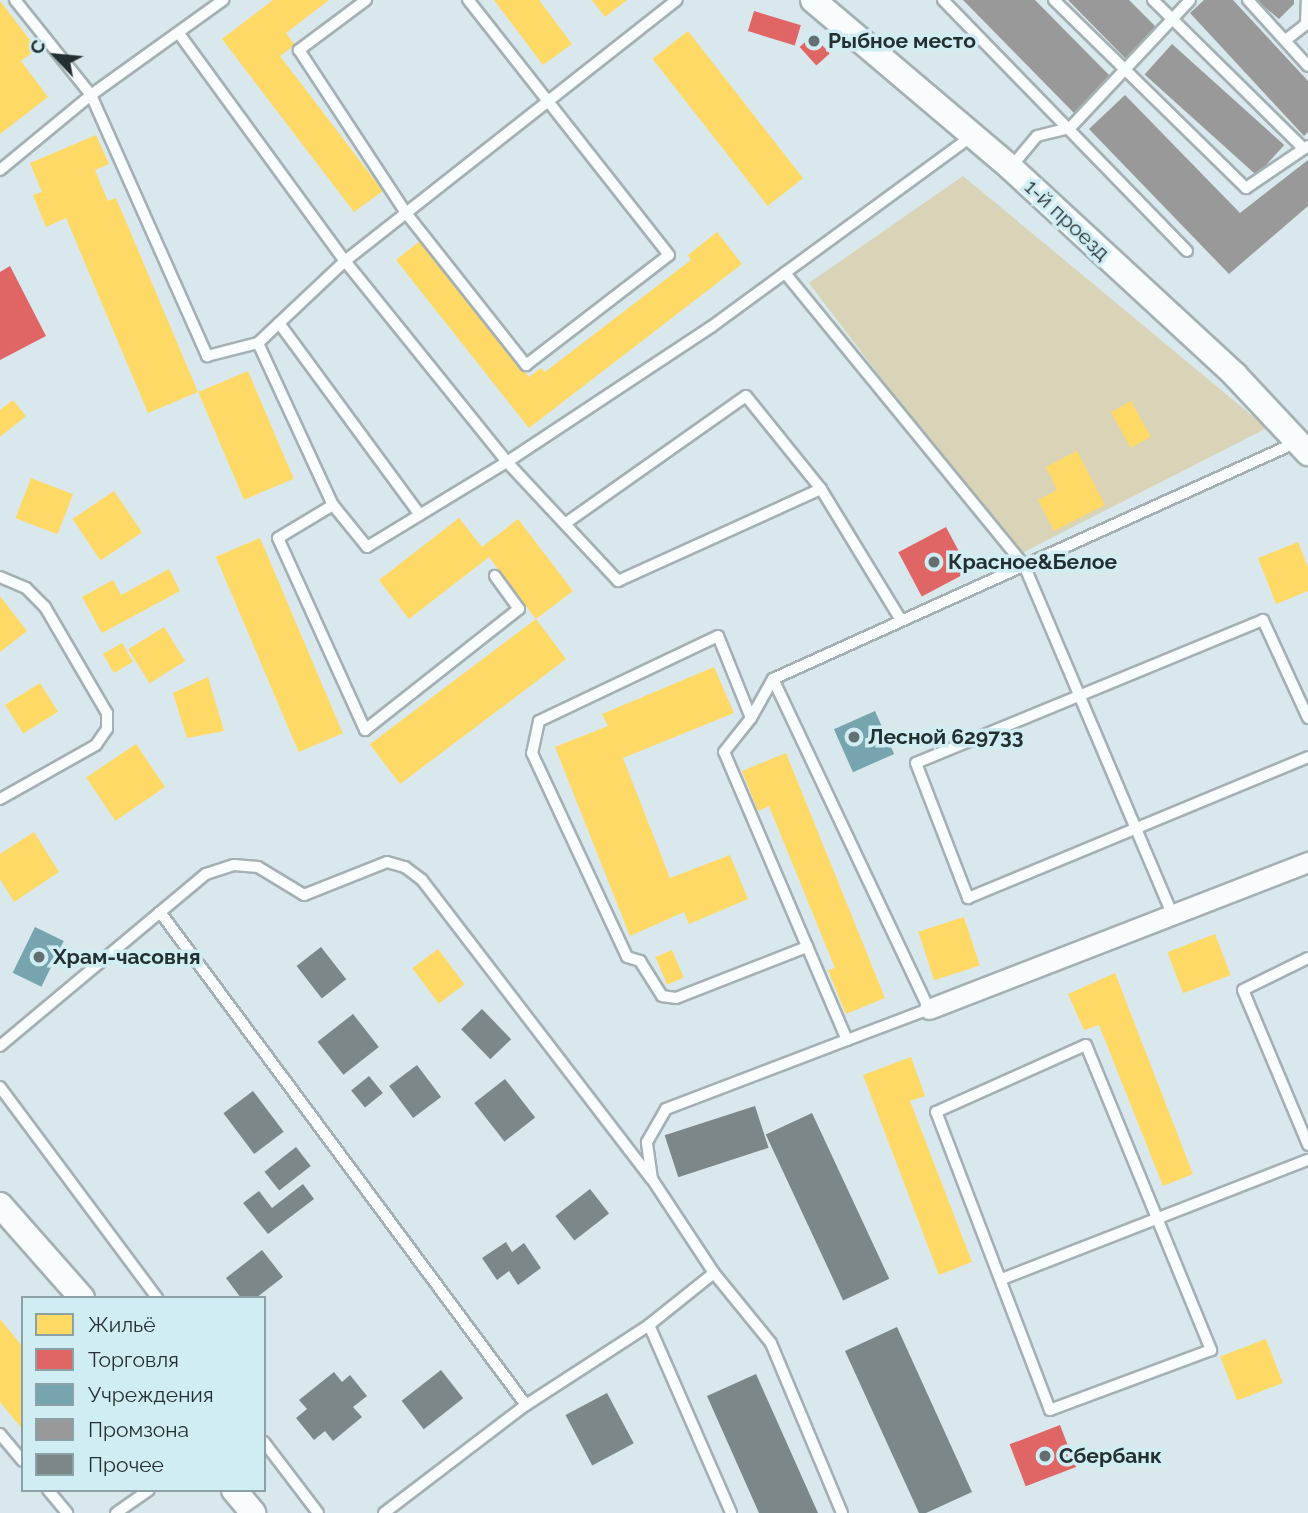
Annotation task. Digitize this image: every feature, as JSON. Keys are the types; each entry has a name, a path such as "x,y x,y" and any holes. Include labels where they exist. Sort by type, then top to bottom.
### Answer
{"street":[{"name":"1-й проезд","path":"813,0 1011,168 1235,374 1303,447"},
{"path":"929,1009 1174,918 1308,862"},
{"path":"0,1205 80,1296"},
{"path":"236,1492 253,1513"}],"lane":[{"path":"15,0 91,94 207,356 258,343 345,261 677,0"},
{"path":"0,170 91,94 180,35 223,0"},
{"path":"366,0 299,50 406,212 526,365 669,255 468,0"},
{"path":"943,0 1187,251"},
{"path":"1054,0 1124,72 1246,188 1306,147 1153,0"},
{"path":"1011,168 1037,136 1070,128 1190,0"},
{"path":"1248,0 1287,39 1308,66"},
{"path":"1287,39 1307,24 1307,0"},
{"path":"180,35 345,261 507,462 618,582 821,489"},
{"path":"258,343 333,505 367,547 507,462 785,273 974,135"},
{"path":"785,273 1024,565 1082,693 1174,918"},
{"path":"279,323 420,514"},
{"path":"566,523 746,396 821,489 901,620"},
{"path":"847,1040 724,752 751,718 773,679 1024,565 1303,447"},
{"path":"333,505 278,538 365,730 519,608 495,576"},
{"path":"0,577 26,588 45,607 107,713 107,729 96,745 0,799"},
{"path":"1308,718 1263,620 916,762 968,898 1308,757"},
{"path":"751,718 718,636 539,721 531,753 627,957 640,961 662,996 676,998 807,947"},
{"path":"652,1179 647,1142 666,1109 929,1009 773,679"},
{"path":"0,1046 206,874 234,864 258,867 304,895 387,862 405,867 422,880 652,1179 714,1273 771,1343 842,1513"},
{"path":"160,912 526,1405"},
{"path":"1308,958 1243,990 1308,1145"},
{"path":"1086,1045 1160,1218 1211,1350 1051,1410 1002,1279 936,1112 1086,1045"},
{"path":"0,1087 156,1296"},
{"path":"1002,1279 1308,1160"},
{"path":"384,1513 526,1405 649,1325 714,1273"},
{"path":"649,1325 731,1513"},
{"path":"0,1434 21,1459"},
{"path":"266,1444 317,1513"},
{"path":"50,1492 67,1513"},
{"path":"116,1513 146,1492"}],"shaded area":[{"path":"963,176 1267,428 1016,556 809,283"}],"building: Жильё":[{"path":"273,0 329,0 286,33 295,45 280,56 383,191 354,212 222,39"},
{"path":"494,0 539,0 572,44 543,65"},
{"path":"592,0 627,0 605,17"},
{"path":"0,1 37,49 21,61 48,97 0,134"},
{"path":"688,31 803,178 768,206 653,59"},
{"path":"96,135 109,164 95,170 108,201 116,198 198,392 148,413 66,218 46,227 33,195 42,192 30,163"},
{"path":"717,232 742,264 529,428 396,260 420,241 529,377 541,368 545,372 691,260 688,255"},
{"path":"248,371 294,479 244,500 198,392"},
{"path":"13,400 26,416 0,437 0,410"},
{"path":"1131,401 1151,437 1131,448 1111,412"},
{"path":"1077,451 1105,505 1054,531 1038,500 1057,490 1046,467"},
{"path":"31,478 73,494 58,534 16,518"},
{"path":"114,491 142,532 101,560 73,519"},
{"path":"459,518 482,547 518,519 573,591 536,619 489,557 409,619 379,580"},
{"path":"260,538 343,733 299,752 216,557"},
{"path":"1298,542 1308,567 1308,591 1276,604 1258,558"},
{"path":"169,569 180,591 102,633 82,597 113,580 121,595"},
{"path":"0,596 27,631 0,652"},
{"path":"536,619 566,659 400,784 370,744"},
{"path":"164,627 185,661 150,683 128,649"},
{"path":"122,643 133,662 114,673 103,654"},
{"path":"714,667 734,713 623,758 670,878 730,855 748,899 689,924 684,912 630,936 555,747 608,726 602,714"},
{"path":"208,677 224,731 187,738 173,693"},
{"path":"40,683 58,712 23,734 5,705"},
{"path":"136,744 165,787 115,821 86,778"},
{"path":"786,753 885,998 846,1014 828,970 835,968 769,806 758,811 742,771"},
{"path":"34,832 59,872 14,902 0,879 0,854"},
{"path":"964,917 980,966 934,980 918,932"},
{"path":"1215,934 1231,975 1183,993 1167,952"},
{"path":"438,949 464,984 439,1003 412,968"},
{"path":"672,950 684,978 667,985 655,957"},
{"path":"1115,973 1193,1174 1163,1186 1099,1025 1084,1030 1068,994"},
{"path":"911,1057 925,1096 910,1101 972,1262 939,1275 863,1075"},
{"path":"0,1319 21,1345 21,1428 0,1402"},
{"path":"1266,1339 1283,1383 1237,1400 1220,1357"}],"building: Торговля":[{"path":"754,11 801,25 795,45 748,31"},
{"path":"813,35 830,54 816,66 800,47"},
{"path":"10,266 46,336 0,360 0,272"},
{"name":"Красное&Белое","path":"946,527 969,571 922,596 898,552"},
{"path":"1060,1425 1076,1467 1026,1486 1010,1444"}],"building: Учреждения":[{"path":"875,711 894,754 853,772 834,729"},
{"name":"Храм-часовня","path":"35,927 64,941 41,987 13,973"}],"building: Промзона":[{"path":"963,0 1035,0 1110,76 1074,113"},
{"path":"1068,0 1129,0 1157,28 1126,59"},
{"path":"1204,0 1233,0 1308,81 1308,132 1304,136 1190,13"},
{"path":"1256,0 1294,0 1294,4 1279,19"},
{"path":"1172,44 1284,145 1257,176 1145,74"},
{"path":"1125,95 1240,213 1308,160 1308,206 1229,274 1089,129"}],"building: Прочее":[{"path":"321,947 346,979 322,998 297,966"},
{"path":"482,1009 511,1039 490,1059 461,1029"},
{"path":"353,1014 379,1047 343,1075 318,1042"},
{"path":"417,1065 441,1097 413,1118 389,1086"},
{"path":"369,1076 383,1093 365,1108 351,1090"},
{"path":"505,1079 535,1118 504,1142 474,1103"},
{"path":"253,1091 284,1132 254,1154 223,1113"},
{"path":"755,1106 769,1148 678,1177 665,1135"},
{"path":"812,1113 889,1279 843,1300 766,1135"},
{"path":"296,1147 311,1166 279,1191 264,1172"},
{"path":"303,1184 314,1199 268,1234 243,1203 259,1191 272,1208"},
{"path":"590,1189 609,1213 574,1241 555,1216"},
{"path":"506,1242 512,1252 524,1243 541,1268 518,1285 509,1271 497,1280 482,1258"},
{"path":"262,1250 283,1277 259,1296 240,1296 226,1278"},
{"path":"897,1327 972,1492 926,1513 919,1513 845,1351"},
{"path":"441,1370 463,1398 424,1429 402,1401"},
{"path":"334,1372 342,1382 350,1375 367,1396 353,1407 362,1417 333,1441 325,1431 314,1440 296,1418 307,1409 299,1400"},
{"path":"756,1374 818,1513 759,1513 707,1396"},
{"path":"607,1393 634,1443 592,1465 566,1415"}],"place":[{"name":"Рыбное место","path":"814,41"},
{"name":"Красное&Белое","path":"934,562"},
{"name":"Лесной 629733","path":"854,737"},
{"name":"Храм-часовня","path":"39,957"},
{"name":"Сбербанк","path":"1045,1456"}]}
